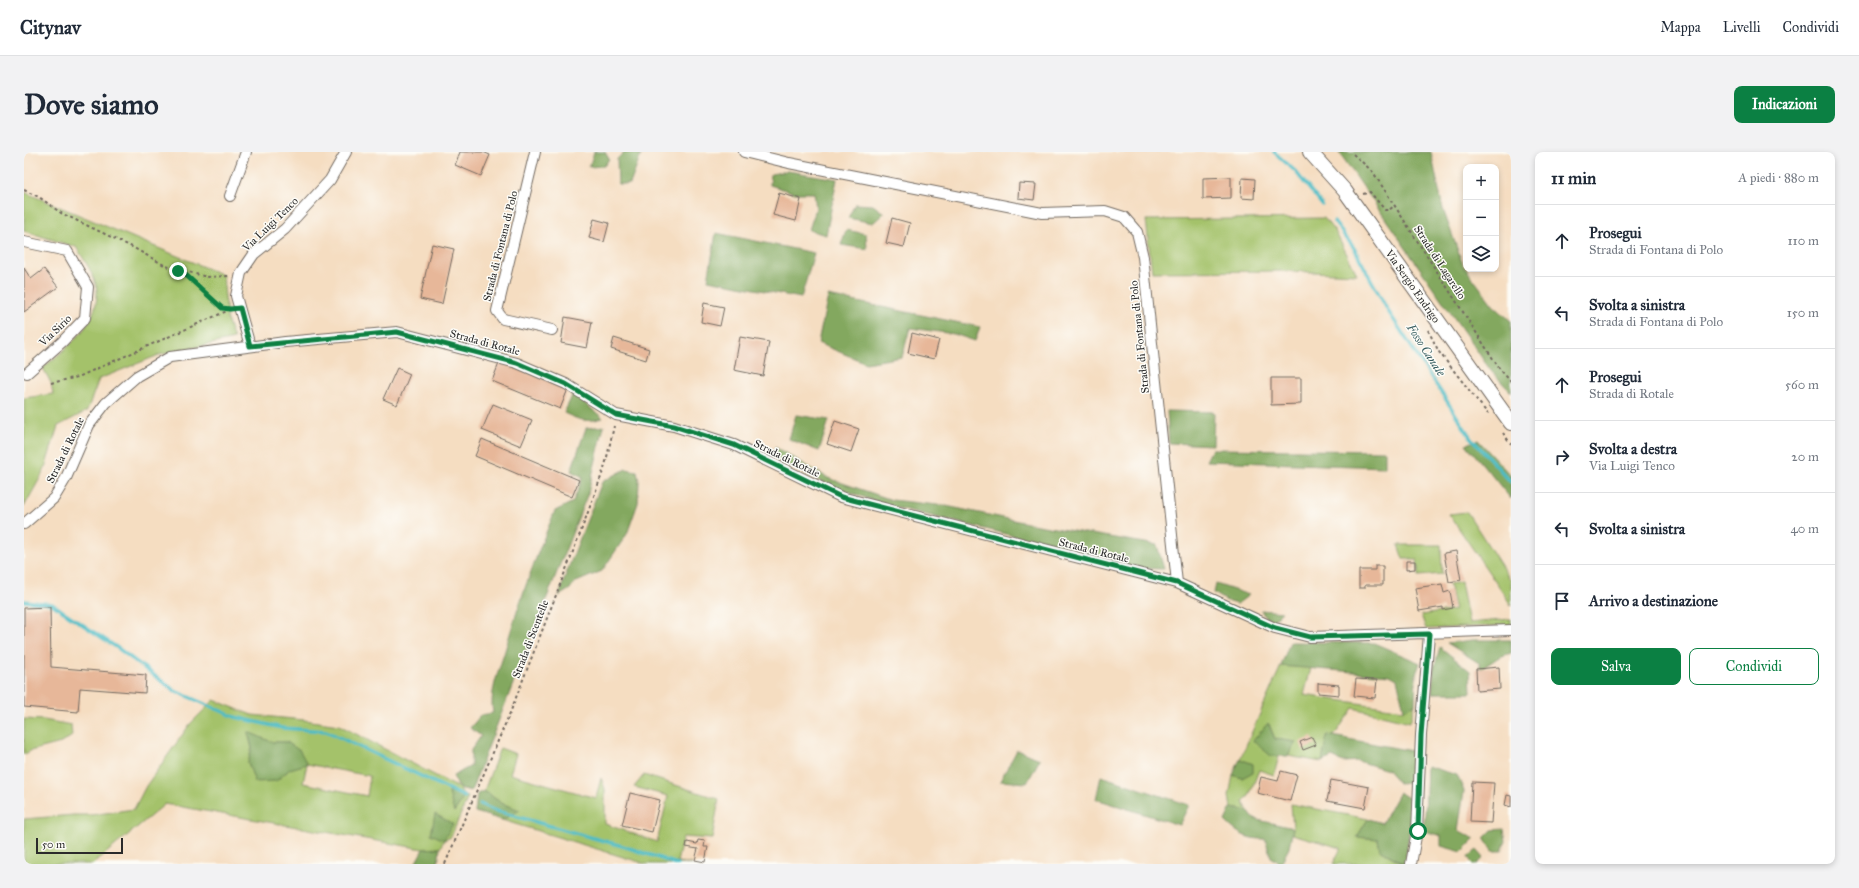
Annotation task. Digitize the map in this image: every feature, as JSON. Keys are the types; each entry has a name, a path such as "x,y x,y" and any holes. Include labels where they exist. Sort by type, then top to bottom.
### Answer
{"street":[{"path":"230,196 246,152"},
{"name":"Via Luigi Tenco","path":"250,346 235,308 241,272 254,254 284,229 330,180 346,152"},
{"name":"Strada di Fontana di Polo","path":"535,152 497,311 503,318 552,330"},
{"name":"Strada di Fontana di Polo","path":"744,152 789,164 1042,213 1105,211 1124,217 1137,232 1143,257 1177,583"},
{"name":"Via Sergio Endrigo","path":"1310,152 1345,191 1511,423"},
{"name":"Via Sirio","path":"24,242 67,252 88,287 85,318 62,342 27,373"},
{"name":"Strada di Rotale","path":"24,524 54,498 66,478 89,425 106,403 137,376 170,357 250,346 397,332 517,363 566,384 616,415 674,426 734,445 841,497 1177,583"},
{"path":"1177,583 1275,628 1310,637 1511,630"},
{"path":"1411,864 1418,831 1421,735 1429,634"}],"path":[{"name":"Strada di Lagarello","path":"1353,154 1373,172 1498,368 1511,382"},
{"path":"24,190 39,196 61,213 132,247 187,276 222,308 235,308"},
{"path":"1360,196 1366,192 1370,192 1385,210 1389,210 1394,206"},
{"path":"178,271 191,272 207,277 228,276 241,272"},
{"path":"51,383 78,377 235,308"},
{"name":"Strada di Scentelle","path":"445,864 510,713 584,524 605,466 616,415"}],"green space":[{"path":"594,152 605,152 609,159 604,166 589,167"},
{"path":"624,152 642,152 630,184 618,184 617,159"},
{"path":"1339,152 1431,152 1443,209 1463,265 1463,272 1468,272 1493,305 1511,321 1511,392 1491,371"},
{"path":"788,171 837,179 826,235 809,230 816,208 814,193 795,193 770,185 771,174"},
{"path":"24,192 223,275 227,319 234,339 159,355 99,379 87,411 58,426 44,471 24,507 24,398 53,394 51,383 43,368 71,344 87,325 96,303 97,291 92,273 76,247 24,231"},
{"path":"855,204 873,205 884,213 873,223 848,218"},
{"path":"1324,218 1336,233 1357,274 1290,271 1152,272 1146,220"},
{"path":"846,230 866,234 867,249 841,245"},
{"path":"716,233 814,253 801,298 708,280"},
{"path":"828,296 980,327 975,341 954,334 910,328 902,357 866,363 818,343"},
{"path":"573,394 603,418 583,420 564,413"},
{"path":"1167,411 1214,412 1213,445 1169,443"},
{"path":"796,415 829,420 819,451 789,439"},
{"path":"604,426 588,493 471,791 459,788 453,776 471,766 471,750 481,736 470,728 481,715 493,713 492,699 497,676 521,600 541,546 555,511 573,502 583,477 571,471 586,428"},
{"path":"1478,440 1511,476 1511,499 1466,444"},
{"path":"775,447 828,478 892,500 946,506 1037,525 1157,545 1164,569 1133,568 1064,548 890,506 828,485 771,457"},
{"path":"1212,449 1385,451 1385,467 1206,461"},
{"path":"626,469 637,471 639,481 638,503 627,534 602,571 574,583 570,589 559,596 566,574 602,482"},
{"path":"1467,512 1511,581 1511,605 1449,514"},
{"path":"1398,545 1441,545 1442,574 1419,576 1417,559 1403,559"},
{"path":"1461,582 1469,623 1511,619 1511,625 1426,629 1421,615 1455,610 1449,584"},
{"path":"1216,584 1249,595 1237,604 1227,601 1214,593"},
{"path":"1261,610 1282,612 1273,621 1265,617"},
{"path":"1473,640 1511,640 1511,653 1499,657 1481,669 1479,663 1447,643"},
{"path":"1290,642 1374,643 1420,663 1416,674 1415,704 1404,710 1397,679 1390,675 1281,666"},
{"path":"1440,647 1470,671 1471,693 1432,693 1434,668"},
{"path":"1281,666 1311,668 1304,695 1404,710 1415,704 1410,722 1353,708 1334,736 1327,735 1322,762 1288,756 1295,742 1275,739 1269,724 1271,756 1279,756 1274,775 1259,770 1249,796 1243,801 1248,811 1231,808 1229,796 1233,775 1242,778 1253,764 1240,759"},
{"path":"214,700 252,715 339,725 459,788 465,797 468,797 451,837 444,840 440,848 423,849 165,804 93,864 24,864 24,819 91,815 134,809 146,786 190,724","holes":["248,733 272,742 287,742 290,769 276,781 248,763 252,748","307,764 370,776 367,796 303,783"]},
{"path":"24,719 44,720 71,725 72,736 61,743 30,751 24,755"},
{"path":"1268,723 1275,739 1296,742 1288,756 1271,756 1253,741"},
{"path":"248,732 272,742 287,742 300,751 307,764 290,769 276,781 255,782 248,763 252,748"},
{"path":"1327,735 1412,751 1414,782 1400,784 1388,770 1358,761 1343,762 1332,757 1322,762"},
{"path":"500,748 516,754 510,774 596,798 601,778 605,789 605,824 657,842 668,796 634,787 644,775 719,799 712,839 683,837 677,862 692,864 646,864 502,820 519,810 503,804 484,791"},
{"path":"1017,750 1040,759 1027,783 1000,781"},
{"path":"1240,759 1253,764 1253,772 1242,778 1233,775"},
{"path":"1427,766 1457,775 1464,791 1458,830 1475,839 1462,852 1441,846 1441,836 1422,830 1425,817"},
{"path":"1101,776 1189,805 1179,825 1096,799"},
{"path":"448,790 465,796 454,812"},
{"path":"484,791 503,804 520,810 502,820 475,812 477,794"},
{"path":"1399,792 1413,801 1405,864 1380,850 1378,839 1357,837 1368,819 1382,823"},
{"path":"1291,804 1368,819 1357,837 1378,839 1380,850 1404,864 1333,864 1341,848 1292,834"},
{"path":"1231,808 1248,811 1254,819 1293,828 1289,848 1281,863 1271,857 1265,839 1243,835 1225,821"},
{"path":"435,814 453,824 444,840 431,834"},
{"path":"1504,829 1506,841 1502,851 1492,851 1484,838 1492,830"},
{"path":"440,848 438,864 415,864 423,849"},
{"path":"1477,850 1484,858 1477,864 1472,864 1468,857"}],"building":[{"path":"460,152 483,152 490,155 481,176 455,165"},
{"path":"1231,177 1231,198 1203,199 1203,178"},
{"path":"1242,178 1255,179 1254,199 1241,198"},
{"path":"1019,183 1036,184 1034,200 1018,198"},
{"path":"779,193 801,199 796,221 773,215"},
{"path":"892,218 910,223 904,247 886,243"},
{"path":"594,219 609,223 604,242 589,238"},
{"path":"432,244 454,249 442,304 420,299"},
{"path":"24,268 31,279 44,269 58,287 24,312"},
{"path":"704,303 724,307 720,326 701,322"},
{"path":"565,317 592,322 587,348 561,343"},
{"path":"912,333 939,340 934,359 908,353"},
{"path":"740,337 769,342 763,376 734,370"},
{"path":"614,338 649,349 646,360 611,349"},
{"path":"500,361 568,389 560,409 492,381"},
{"path":"397,368 410,374 397,405 383,399"},
{"path":"1271,378 1301,378 1301,404 1271,405"},
{"path":"493,404 532,420 521,446 482,430"},
{"path":"835,421 859,429 851,452 827,444"},
{"path":"482,439 579,480 572,497 475,456"},
{"path":"1456,551 1461,580 1449,582 1444,553"},
{"path":"1406,561 1415,561 1415,569 1406,570"},
{"path":"1375,566 1383,566 1383,585 1365,585 1365,588 1359,588 1359,570 1375,570"},
{"path":"1442,584 1444,593 1450,591 1453,608 1443,610 1443,607 1419,611 1415,588"},
{"path":"50,607 51,667 146,675 145,693 80,688 78,712 24,707 24,608"},
{"path":"1499,667 1500,689 1477,691 1476,669"},
{"path":"1356,679 1377,680 1375,698 1354,696"},
{"path":"1318,683 1339,685 1339,695 1318,693"},
{"path":"1312,737 1316,745 1303,750 1300,742"},
{"path":"1281,771 1297,775 1290,801 1257,793 1261,777 1278,781"},
{"path":"1331,780 1369,787 1365,808 1327,801"},
{"path":"1472,782 1494,783 1491,823 1470,822"},
{"path":"630,793 660,800 652,832 622,825"},
{"path":"1507,795 1511,796 1511,807 1505,805"},
{"path":"698,840 705,841 704,847 708,847 705,862 695,860 698,849 686,847 687,842 697,844"}],"waterway":[{"name":"Fosso Canale","path":"1274,152 1296,172 1322,205"},
{"name":"Fosso Canale","path":"1334,222 1354,248 1388,311 1471,438 1511,482"},
{"path":"24,601 52,604 119,649 175,691 235,717 282,728 326,731 465,797"},
{"path":"480,804 493,810 626,847 677,864"}],"route":[{"path":"178,271 187,276 222,308 240,308 250,346 397,332 517,363 566,384 616,415 674,426 734,445 841,497 1177,583 1275,628 1310,637 1429,634 1421,735 1418,831"}]}
